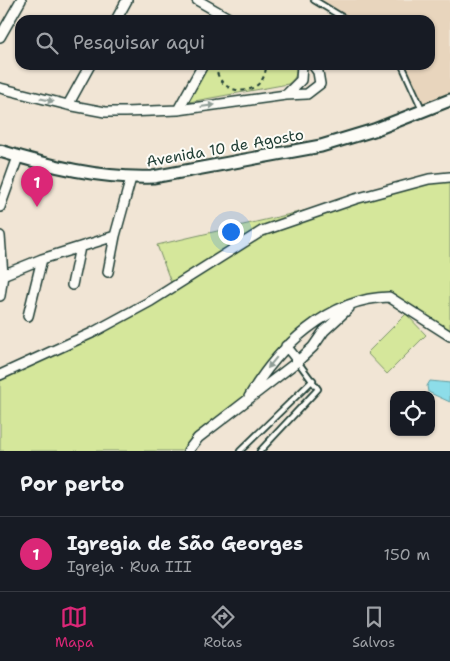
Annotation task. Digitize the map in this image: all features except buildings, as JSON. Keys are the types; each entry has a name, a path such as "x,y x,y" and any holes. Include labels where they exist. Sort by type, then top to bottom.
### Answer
{"street":[{"path":"0,37 21,0"},
{"path":"119,15 127,0"},
{"path":"197,0 222,15"},
{"path":"68,105 87,70"},
{"path":"178,110 200,70"},
{"path":"286,95 301,80 302,70"},
{"path":"0,88 105,112 178,110 286,95 307,94 316,89 320,78 316,70"},
{"name":"Avenida 10 de Agosto","path":"0,151 72,170 131,178 173,174 321,146 374,130 448,99"},
{"path":"0,207 18,157"},
{"path":"0,375 92,333 143,306 211,265 262,231 355,199 429,179 450,177"},
{"path":"108,272 115,236 131,178"},
{"path":"0,236 0,296"},
{"path":"1,275 42,259 115,236"},
{"path":"72,285 80,247"},
{"path":"28,316 42,259"},
{"path":"249,397 286,346 305,331 353,304 389,297 450,336"},
{"path":"188,451 198,438 249,397 298,362 353,304"},
{"path":"305,331 318,340"},
{"path":"286,346 298,362"}],"lane":[{"path":"314,0 339,15"},
{"path":"404,70 422,110"},
{"path":"260,451 318,389 298,362"},
{"path":"240,451 313,380"}],"path":[{"path":"217,70 219,79 225,86 242,91 258,85 263,78 265,70"}],"shaded area":[{"path":"314,0 450,0 450,96 422,110 404,70 435,70 435,15 339,15"}],"green space":[{"path":"204,70 296,70 294,78 288,84 189,102 188,98"},
{"path":"450,177 450,336 396,300 353,304 300,334 249,397 188,451 0,451 0,374 173,288 157,245"},
{"path":"406,314 426,335 387,374 367,353"}],"water":[{"path":"430,381 450,383 450,402 435,395 435,391 428,391 427,386"}],"place":[{"name":"Igregia de São Georges","path":"37,207"}]}
